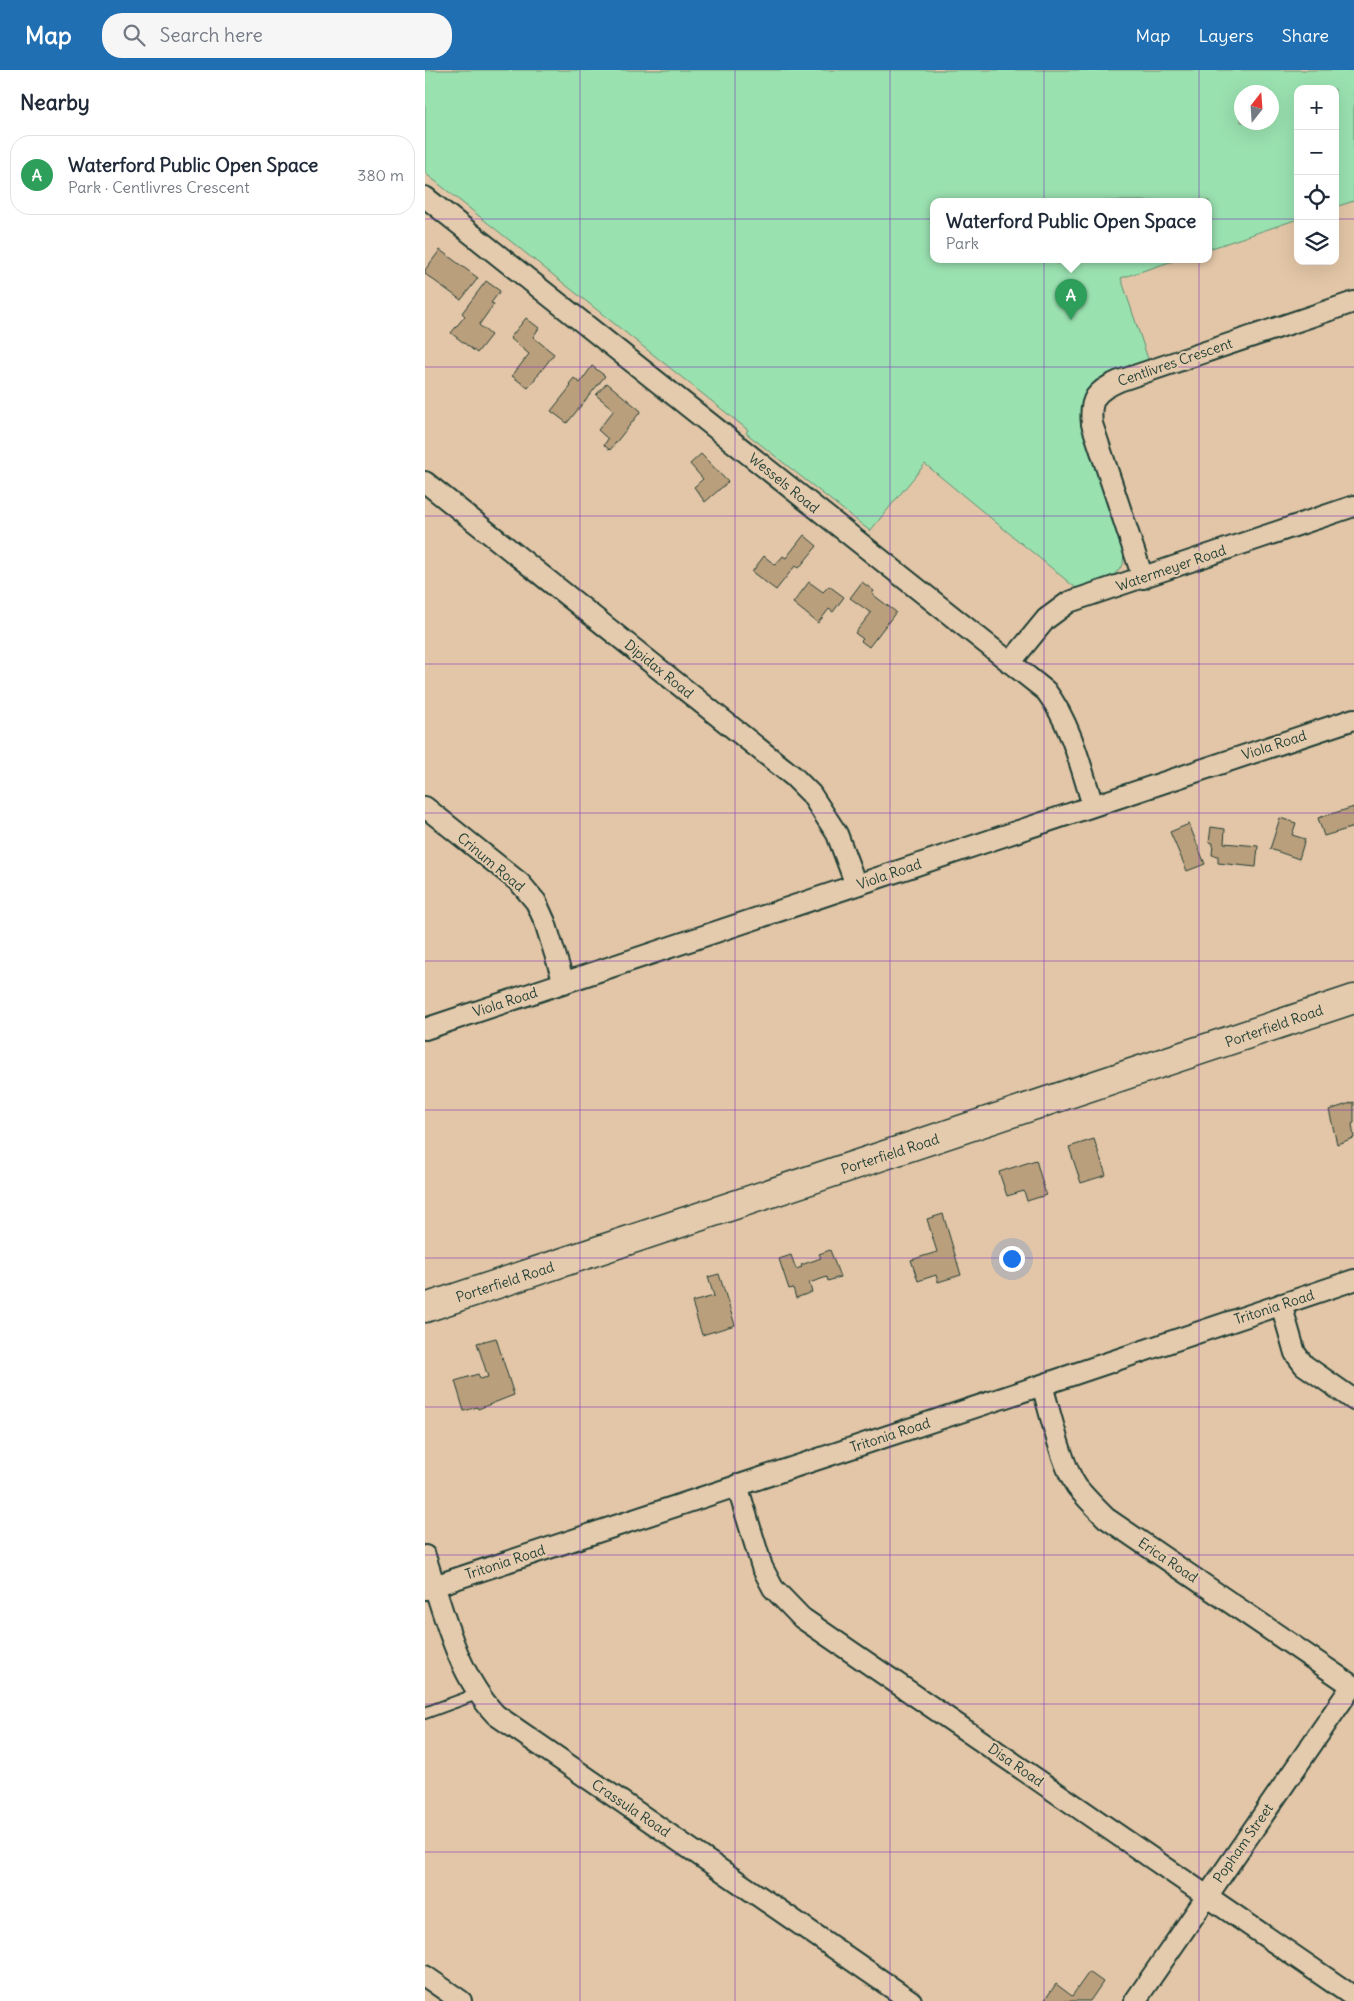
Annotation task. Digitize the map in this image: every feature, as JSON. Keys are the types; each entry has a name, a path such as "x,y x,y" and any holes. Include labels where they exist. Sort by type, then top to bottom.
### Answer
{"street":[{"name":"Wessels Road","path":"425,197 1046,691 1063,718 1083,772 1093,806"},
{"name":"Centlivres Crescent","path":"1143,578 1092,424 1090,411 1092,403 1100,390 1119,381 1354,302"},
{"name":"Dipidax Road","path":"425,482 793,776 811,794 837,834 856,885"},
{"name":"Watermeyer Road","path":"1010,663 1046,619 1061,607 1077,599 1354,506"},
{"name":"Viola Road","path":"425,1029 1354,718"},
{"name":"Crinum Road","path":"425,807 520,883 535,902 545,922 564,983"},
{"name":"Porterfield Road","path":"425,1308 1354,999"},
{"name":"Tritonia Road","path":"430,1587 1354,1280"},
{"path":"1281,1304 1295,1353 1304,1365 1354,1400"},
{"name":"Erica Road","path":"1042,1385 1068,1468 1077,1486 1096,1508 1107,1518 1353,1687"},
{"name":"Disa Road","path":"737,1485 762,1567 773,1588 802,1618 1354,1997"},
{"name":"Crassula Road","path":"425,1556 430,1587 469,1681 477,1694 496,1715 515,1730 911,2001"},
{"name":"Popham Street","path":"1135,2001 1353,1687"},
{"path":"425,1976 461,2001"}],"lane":[{"path":"425,1713 477,1694"}],"green space":[{"path":"425,70 1354,70 1354,201 1339,206 1339,85 1294,85 1294,220 1212,248 1212,198 930,198 930,263 1167,263 1121,278 1149,362 1103,377 1083,398 1082,425 1124,548 1123,565 1111,578 1077,589 925,464 870,531 746,433 748,430 425,173"}],"building":[{"path":"440,250 478,278 461,300 425,274 425,270"},
{"path":"486,281 500,291 491,303 494,304 479,325 491,335 477,353 451,333 465,316 462,313"},
{"path":"526,318 539,328 533,337 554,354 528,388 512,376 529,354 510,338"},
{"path":"592,366 605,376 567,423 551,411 571,386 569,384 574,378 580,383"},
{"path":"607,383 641,411 610,450 604,445 608,439 598,430 614,410 596,395"},
{"path":"701,454 728,482 705,502 694,487 703,479 690,464"},
{"path":"804,535 817,546 799,568 795,566 776,590 752,572 764,556 775,565 783,556 786,558"},
{"path":"809,582 823,592 829,586 844,597 833,612 829,609 818,623 793,603"},
{"path":"862,582 874,591 872,594 896,612 869,647 855,633 871,613 850,598"},
{"path":"1354,807 1354,827 1324,836 1318,818"},
{"path":"1280,818 1296,823 1292,835 1305,839 1299,859 1270,849"},
{"path":"1189,824 1205,864 1187,871 1170,832"},
{"path":"1211,827 1225,829 1224,843 1258,846 1256,867 1218,863 1218,856 1212,855 1213,843 1209,842"},
{"path":"1354,1102 1354,1123 1352,1124 1354,1138 1337,1144 1329,1110"},
{"path":"1094,1139 1106,1175 1081,1183 1069,1147"},
{"path":"1036,1160 1046,1195 1027,1201 1024,1191 1007,1196 999,1172"},
{"path":"943,1214 961,1275 938,1282 936,1275 918,1281 911,1260 937,1252 927,1219"},
{"path":"830,1250 840,1277 828,1281 827,1277 809,1283 812,1292 796,1298 793,1288 789,1289 779,1259 791,1255 796,1269 802,1267 801,1265 821,1258 819,1254"},
{"path":"719,1274 735,1325 702,1335 692,1302 714,1296 708,1277"},
{"path":"496,1338 514,1395 478,1409 477,1407 464,1411 455,1381 478,1374 480,1379 488,1377 477,1343"},
{"path":"1089,1972 1103,1982 1090,2001 1044,2001 1056,1984 1072,1996"}],"place":[{"name":"Waterford Public Open Space","path":"1071,320"}]}
